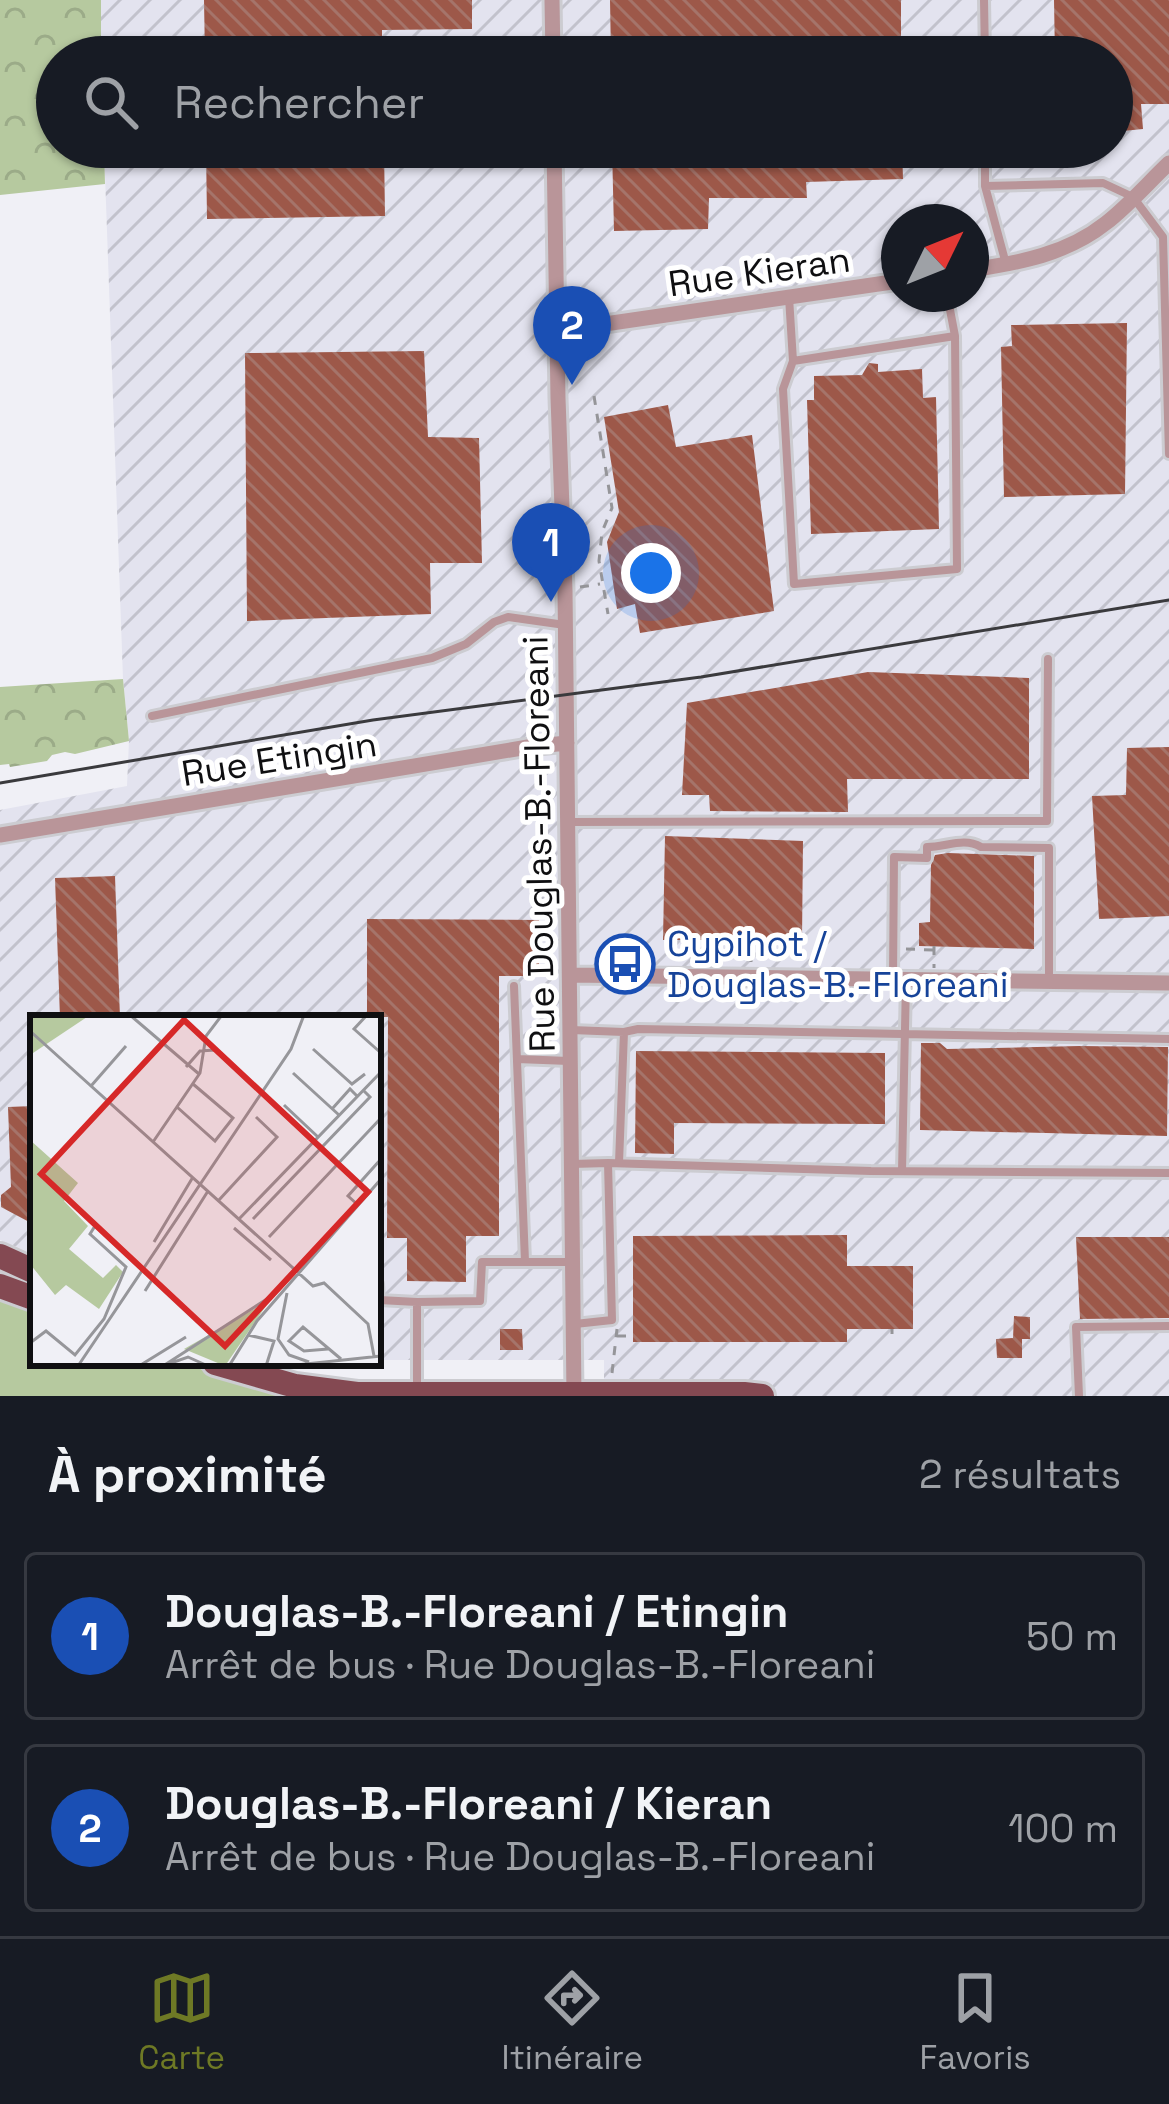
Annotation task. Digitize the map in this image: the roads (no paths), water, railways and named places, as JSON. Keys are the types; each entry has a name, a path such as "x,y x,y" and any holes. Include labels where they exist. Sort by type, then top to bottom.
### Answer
{"main road":[{"path":"0,1256 30,1270"},
{"path":"0,1286 30,1297"},
{"path":"225,1366 313,1389 357,1394 761,1396"}],"street":[{"path":"552,0 553,36"},
{"path":"989,268 1056,251 1084,238 1169,164"},
{"name":"Rue Douglas-B.-Floreani","path":"554,168 566,626 574,1395"},
{"name":"Rue Kieran","path":"557,331 881,284"},
{"name":"Rue Etingin","path":"0,835 567,743"},
{"path":"570,975 1169,983"}],"lane":[{"path":"984,0 985,36"},
{"path":"985,168 985,186 1007,265"},
{"path":"985,186 1103,183 1132,197 1163,237 1169,454"},
{"path":"789,297 794,361 783,389 794,584 957,569 956,335 951,312"},
{"path":"794,361 956,335"},
{"path":"152,716 432,658 466,644 508,617 566,626"},
{"path":"568,822 1047,821 1048,659"},
{"path":"902,1171 905,1034 894,856 927,858 927,847 947,842 1049,848 1049,980"},
{"path":"514,986 525,1261"},
{"path":"570,1030 1169,1039"},
{"path":"573,1324 612,1320 614,1163 624,1032"},
{"path":"517,1059 570,1061"},
{"path":"571,1163 1169,1173"},
{"path":"381,1300 480,1301 482,1262 572,1262"},
{"path":"417,1302 418,1395"},
{"path":"1078,1396 1076,1327 1169,1326"}],"tram line":[{"path":"0,783 373,720 701,677 1169,600"}],"place":[{"name":"Douglas-B.-Floreani / Kieran","path":"572,385"},
{"name":"Douglas-B.-Floreani / Etingin","path":"551,602"},
{"name":"Cypihot / Douglas-B.-Floreani","path":"625,964"}]}
